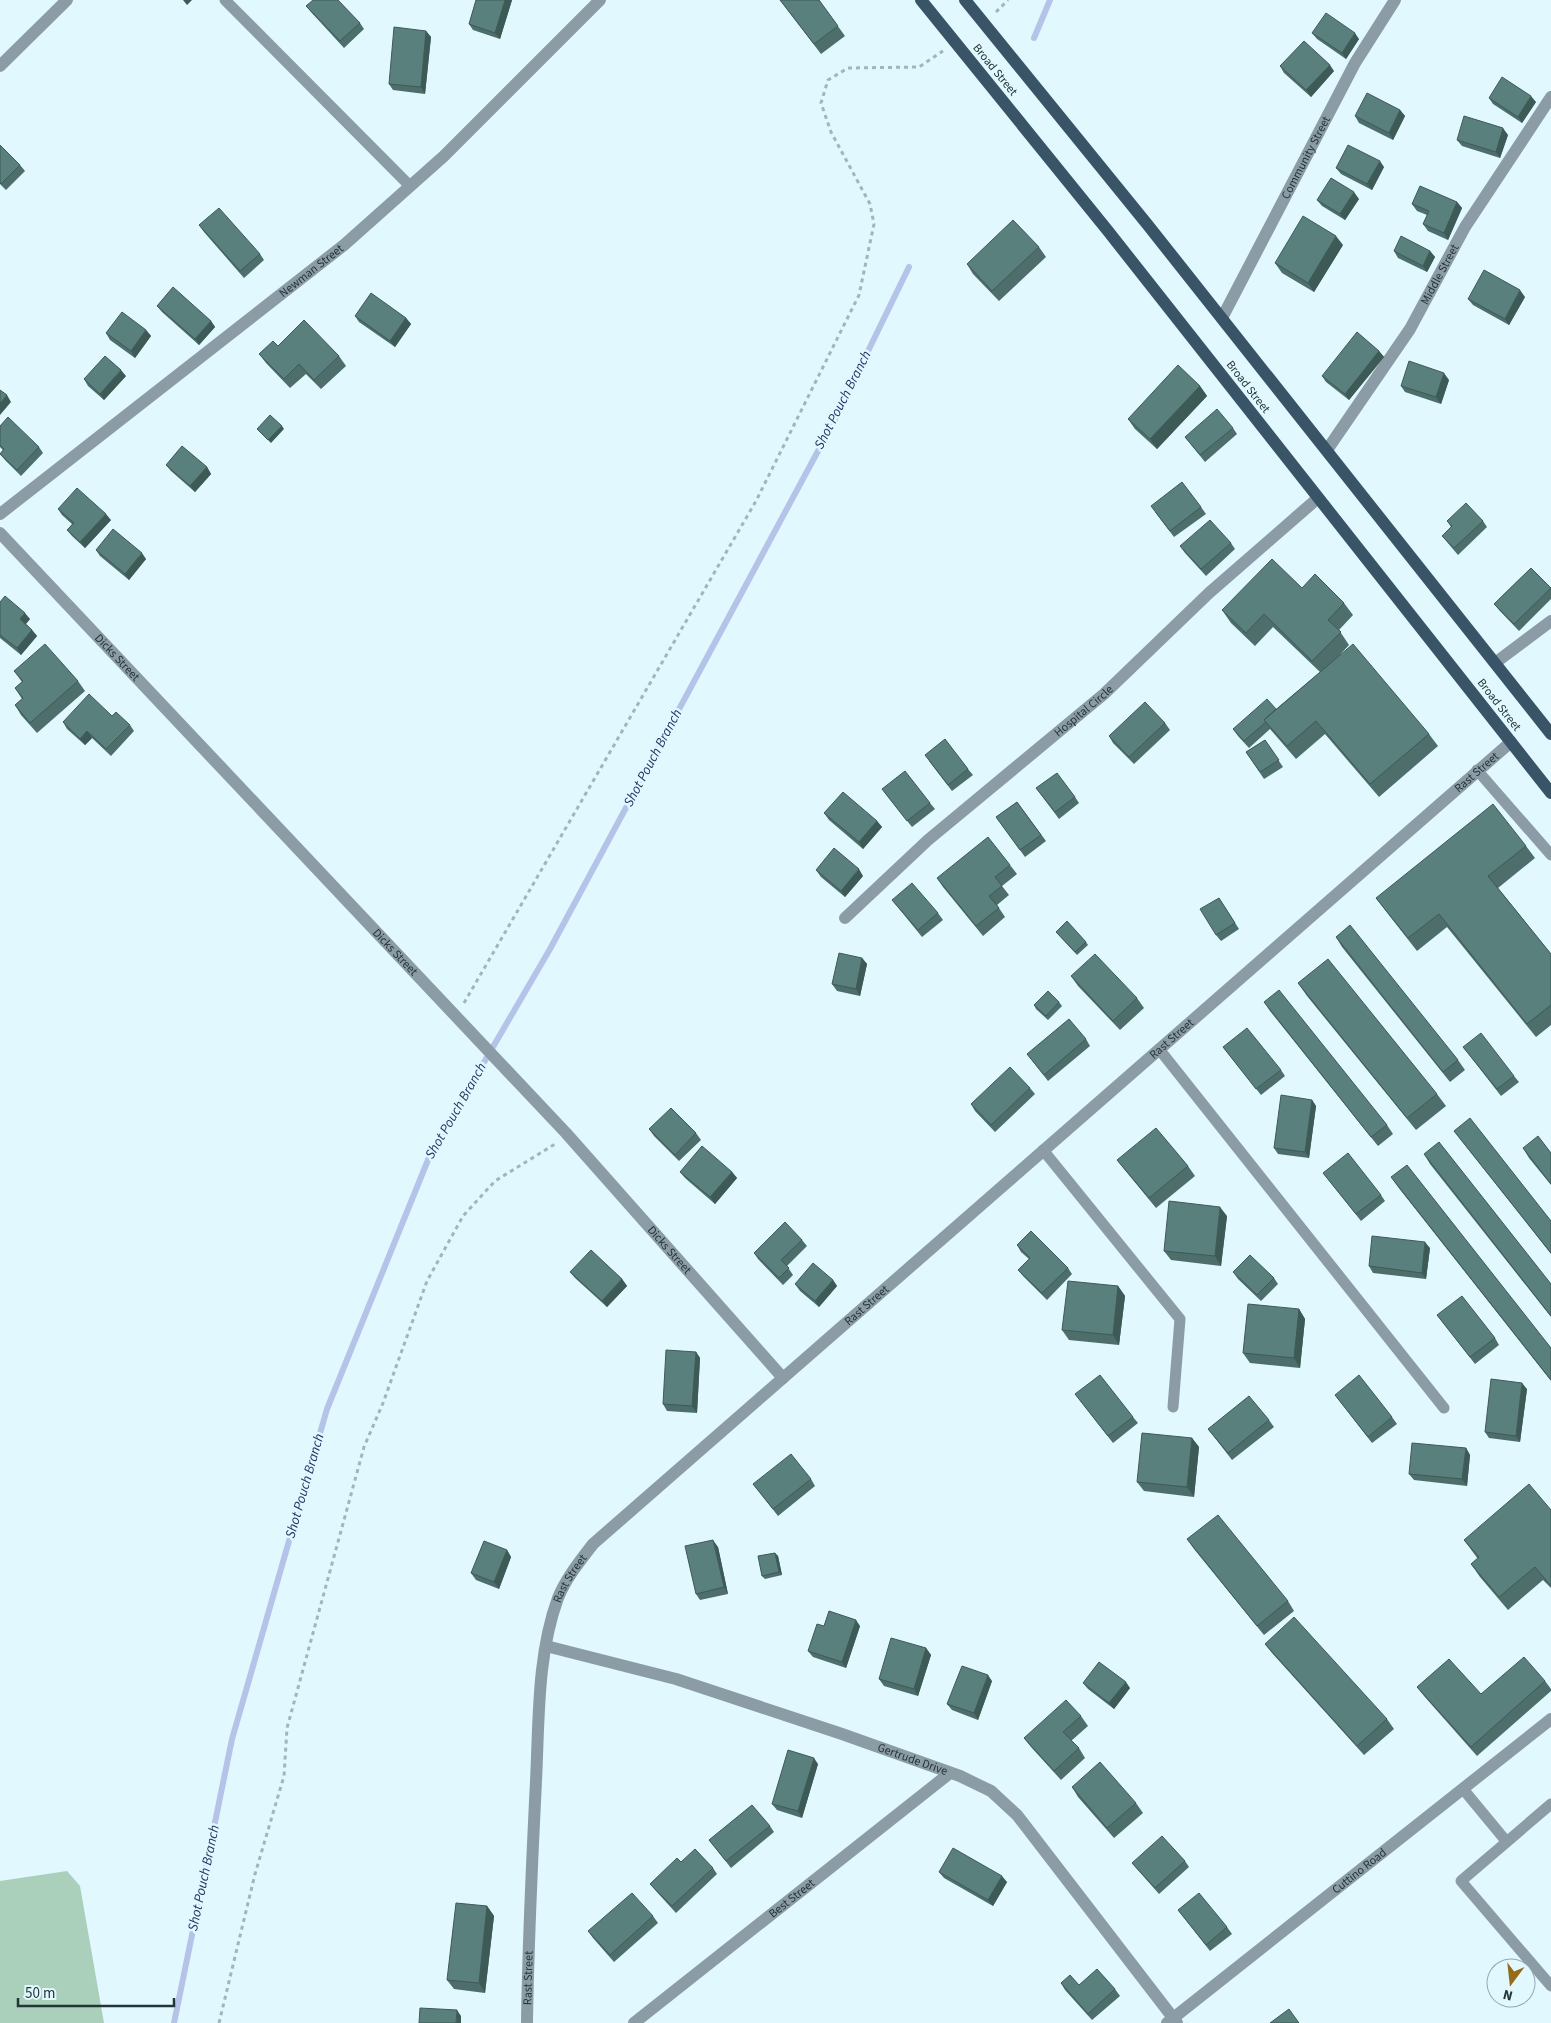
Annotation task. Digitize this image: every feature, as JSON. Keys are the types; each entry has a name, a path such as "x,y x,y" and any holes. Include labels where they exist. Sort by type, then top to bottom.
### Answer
{"main road":[{"name":"Broad Street","path":"921,0 1108,231 1551,793"},
{"name":"Broad Street","path":"965,0 1222,318 1551,734"}],"street":[{"name":"Newman Street","path":"0,514 344,245 444,156 600,0"},
{"name":"Community Street","path":"1222,318 1355,63 1395,0"},
{"path":"0,66 59,3"},
{"name":"Middle Street","path":"1327,450 1410,329 1465,227 1551,97"},
{"name":"Hospital Circle","path":"846,918 928,840 1104,694 1209,593 1318,498"},
{"name":"Dicks Street","path":"0,533 566,1133 783,1378"},
{"path":"1495,663 1551,620"},
{"name":"Rast Street","path":"527,2023 538,1739 546,1646 558,1597 568,1577 593,1544 1511,742"},
{"name":"Gertrude Drive","path":"546,1646 676,1679 832,1731 950,1773 991,1791 1018,1815 1172,2021"},
{"name":"Cuttino Road","path":"1172,2021 1551,1719"},
{"name":"Best Street","path":"634,2023 950,1773"}],"lane":[{"path":"225,0 410,186"},
{"path":"1477,770 1551,856"},
{"path":"1159,1049 1444,1408"},
{"path":"1043,1150 1180,1320 1174,1407"},
{"path":"1462,1789 1506,1841"},
{"path":"1551,1804 1461,1880 1551,1986"}],"path":[{"path":"999,10 1008,0"},
{"path":"457,1016 756,501 859,295 874,224 870,204 831,132 821,103 828,80 848,68 920,67 946,50"},
{"path":"219,2023 255,1874 284,1776 287,1728 364,1447 383,1403 427,1281 463,1216 495,1181 553,1146"}],"green space":[{"path":"67,1871 80,1886 104,2023 0,2023 0,1881"}],"building":[{"path":"313,0 338,0 360,23 340,41 306,6"},
{"path":"476,0 505,0 495,33 469,24"},
{"path":"780,0 819,0 838,26 814,44"},
{"path":"1326,13 1355,33 1342,53 1312,33"},
{"path":"394,27 426,31 421,87 389,84"},
{"path":"1304,41 1330,65 1306,90 1280,66"},
{"path":"1502,77 1531,96 1518,117 1489,98"},
{"path":"1367,93 1400,110 1389,133 1355,116"},
{"path":"1464,116 1503,128 1496,152 1457,140"},
{"path":"0,145 20,165 1,184 0,182"},
{"path":"1348,145 1380,161 1367,184 1336,168"},
{"path":"1331,178 1354,192 1340,214 1317,200"},
{"path":"1420,186 1457,202 1444,233 1423,224 1429,211 1412,204"},
{"path":"219,208 260,254 240,271 199,225"},
{"path":"1303,216 1336,236 1308,283 1275,263"},
{"path":"1013,220 1039,247 992,291 967,264"},
{"path":"1401,236 1430,251 1423,266 1394,251"},
{"path":"1484,270 1520,290 1505,319 1468,299"},
{"path":"173,287 211,321 195,339 157,306"},
{"path":"371,293 406,318 390,341 355,316"},
{"path":"122,312 146,330 131,351 106,333"},
{"path":"304,320 339,356 314,380 299,364 284,379 259,354 273,341 278,346"},
{"path":"1357,332 1379,351 1345,394 1322,376"},
{"path":"105,356 121,370 100,394 84,379"},
{"path":"1409,361 1444,373 1436,397 1401,386"},
{"path":"1178,365 1200,386 1150,439 1128,419"},
{"path":"0,390 7,395 0,403"},
{"path":"1217,409 1233,428 1200,455 1185,437"},
{"path":"270,415 282,426 268,440 257,429"},
{"path":"8,417 39,447 17,470 0,454 4,449 0,445 0,426"},
{"path":"182,446 207,467 190,486 166,465"},
{"path":"1182,482 1201,507 1170,531 1151,506"},
{"path":"77,488 106,514 80,542 67,530 74,523 58,509"},
{"path":"1466,503 1483,521 1454,548 1442,536 1452,526 1447,521"},
{"path":"1210,520 1231,543 1201,569 1180,546"},
{"path":"113,529 142,553 125,574 96,550"},
{"path":"1272,559 1302,588 1315,574 1344,603 1328,620 1341,632 1312,661 1264,614 1246,633 1222,610"},
{"path":"1531,568 1551,588 1514,624 1494,604"},
{"path":"5,596 25,613 20,619 32,630 17,648 0,635 0,602"},
{"path":"45,644 78,681 30,723 15,705 23,698 15,688 23,681 14,671"},
{"path":"1353,644 1429,734 1370,784 1316,721 1287,746 1264,720"},
{"path":"89,694 112,716 116,712 130,725 106,749 87,731 80,739 63,722"},
{"path":"1267,699 1276,709 1264,720 1266,722 1244,741 1233,729"},
{"path":"1145,702 1165,723 1129,757 1109,736"},
{"path":"945,739 968,769 948,785 925,755"},
{"path":"1265,740 1279,760 1260,772 1246,752"},
{"path":"905,771 930,803 907,821 882,789"},
{"path":"1057,773 1075,797 1055,812 1036,788"},
{"path":"843,792 877,821 859,842 824,813"},
{"path":"1017,802 1041,835 1020,850 996,817"},
{"path":"1493,804 1526,846 1488,876 1551,954 1551,1005 1527,1024 1439,914 1408,938 1376,898"},
{"path":"988,837 1010,865 995,877 1002,886 989,896 999,908 976,926 937,878"},
{"path":"834,848 859,869 841,891 816,870"},
{"path":"912,883 938,913 918,930 892,900"},
{"path":"1219,898 1235,923 1216,935 1200,909"},
{"path":"1067,921 1086,942 1075,952 1056,932"},
{"path":"1350,925 1458,1060 1443,1072 1336,937"},
{"path":"839,953 862,958 856,989 832,984"},
{"path":"1095,954 1137,998 1113,1021 1071,976"},
{"path":"1328,959 1437,1094 1407,1118 1298,983"},
{"path":"1279,990 1387,1125 1371,1137 1264,1002"},
{"path":"1048,991 1059,1002 1046,1016 1034,1005"},
{"path":"1069,1019 1086,1039 1044,1075 1027,1054"},
{"path":"1247,1028 1281,1070 1256,1089 1223,1047"},
{"path":"1481,1033 1514,1076 1497,1089 1463,1047"},
{"path":"1010,1067 1030,1088 991,1125 971,1104"},
{"path":"1281,1095 1312,1100 1305,1152 1274,1148"},
{"path":"671,1108 696,1133 675,1155 649,1129"},
{"path":"1470,1118 1551,1221 1551,1253 1454,1131"},
{"path":"1156,1128 1188,1166 1149,1198 1117,1160"},
{"path":"1538,1136 1551,1153 1551,1184 1523,1148"},
{"path":"1439,1142 1551,1284 1551,1316 1424,1154"},
{"path":"702,1146 732,1172 710,1197 680,1172"},
{"path":"1348,1153 1381,1195 1356,1214 1323,1173"},
{"path":"1407,1165 1551,1348 1551,1380 1391,1177"},
{"path":"1169,1201 1220,1207 1215,1256 1164,1251"},
{"path":"785,1222 802,1240 781,1260 789,1268 779,1278 754,1253"},
{"path":"1031,1231 1068,1268 1042,1293 1018,1270 1030,1258 1017,1245"},
{"path":"1372,1236 1425,1242 1422,1273 1369,1266"},
{"path":"591,1250 622,1279 602,1301 570,1272"},
{"path":"1250,1255 1274,1278 1257,1295 1233,1272"},
{"path":"813,1263 833,1280 815,1301 795,1284"},
{"path":"1068,1281 1118,1286 1113,1335 1062,1330"},
{"path":"1462,1296 1495,1338 1470,1357 1437,1315"},
{"path":"1248,1304 1299,1309 1294,1358 1243,1353"},
{"path":"666,1350 696,1352 692,1406 663,1404"},
{"path":"1100,1375 1133,1417 1108,1436 1075,1394"},
{"path":"1359,1375 1392,1417 1368,1437 1335,1395"},
{"path":"1491,1379 1522,1383 1516,1436 1485,1432"},
{"path":"1249,1396 1269,1420 1228,1453 1208,1429"},
{"path":"1142,1433 1192,1438 1187,1487 1137,1482"},
{"path":"1412,1443 1466,1448 1462,1479 1409,1474"},
{"path":"791,1454 811,1479 773,1509 753,1484"},
{"path":"1529,1484 1551,1510 1551,1586 1535,1567 1499,1597 1471,1564 1479,1557 1464,1540"},
{"path":"1218,1515 1288,1601 1257,1626 1187,1539"},
{"path":"713,1540 724,1587 696,1594 685,1546"},
{"path":"484,1541 507,1550 494,1582 471,1573"},
{"path":"775,1553 779,1572 762,1576 758,1556"},
{"path":"829,1611 856,1620 842,1662 808,1651 817,1624 824,1626"},
{"path":"1294,1617 1387,1719 1357,1746 1265,1644"},
{"path":"891,1638 926,1648 914,1689 879,1679"},
{"path":"1524,1657 1545,1681 1471,1747 1417,1687 1449,1659 1481,1694"},
{"path":"1099,1662 1126,1682 1109,1703 1083,1683"},
{"path":"962,1666 988,1675 974,1713 947,1704"},
{"path":"1066,1700 1081,1716 1063,1732 1079,1748 1054,1771 1024,1738"},
{"path":"788,1750 814,1758 798,1811 772,1804"},
{"path":"1100,1762 1136,1803 1107,1828 1072,1787"},
{"path":"752,1805 770,1826 726,1861 709,1840"},
{"path":"1162,1836 1185,1861 1155,1888 1132,1863"},
{"path":"953,1848 1002,1876 988,1900 939,1872"},
{"path":"695,1849 713,1868 672,1906 650,1884 677,1858 681,1862"},
{"path":"632,1893 653,1916 610,1955 588,1931"},
{"path":"1199,1893 1227,1927 1206,1945 1178,1910"},
{"path":"456,1903 487,1906 479,1983 447,1980"},
{"path":"1097,1969 1115,1989 1088,2014 1061,1983 1070,1975 1079,1985"},
{"path":"420,2008 457,2010 456,2023 419,2023"},
{"path":"1289,2009 1299,2023 1270,2023"}],"waterway":[{"name":"Shot Pouch Branch","path":"1034,38 1050,0"},
{"name":"Shot Pouch Branch","path":"174,2023 232,1739 327,1409 430,1155 550,949 832,425 909,267"}]}
